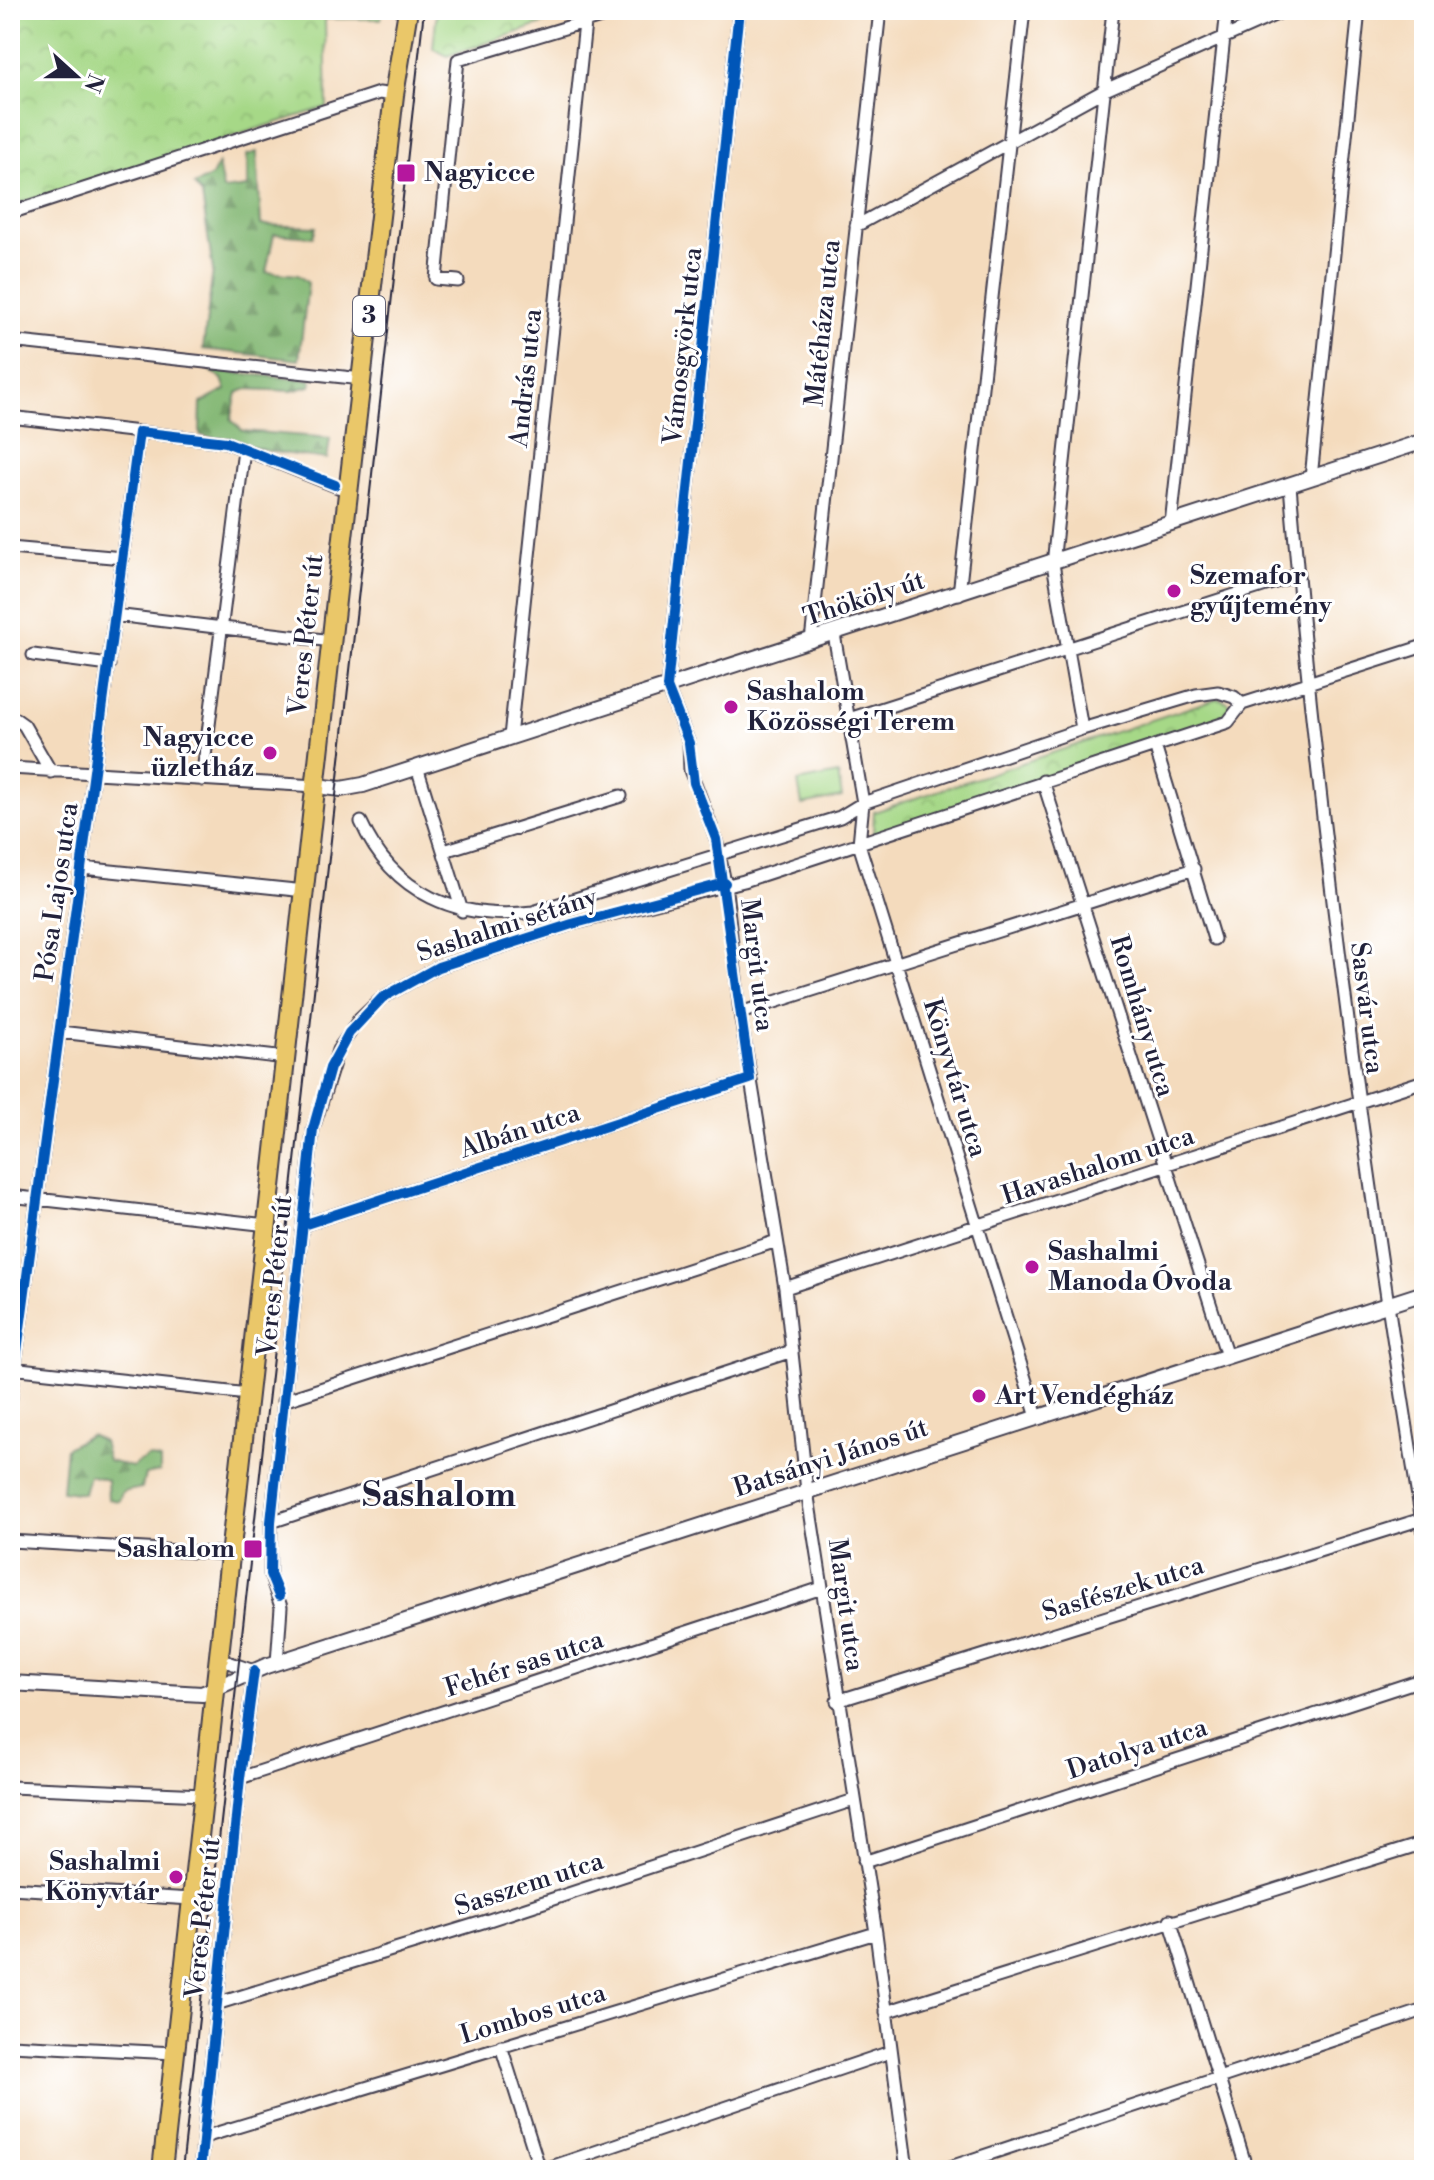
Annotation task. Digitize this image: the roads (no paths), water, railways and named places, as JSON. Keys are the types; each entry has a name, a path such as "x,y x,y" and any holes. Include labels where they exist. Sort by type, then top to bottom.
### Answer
{"main road":[{"name":"3","path":"394,95 408,10"},
{"name":"Veres Péter út","path":"162,2170 394,95"}],"street":[{"path":"458,281 436,279 458,60 624,10"},
{"name":"Vámosgyörk utca","path":"667,687 739,10"},
{"name":"Mátéháza utca","path":"811,641 880,10"},
{"path":"959,594 1024,10"},
{"path":"1082,729 1065,648 1053,564 1113,10"},
{"path":"1171,524 1227,10"},
{"path":"856,226 1103,91 1286,10"},
{"path":"1311,478 1359,10"},
{"name":"András utca","path":"510,737 585,23"},
{"path":"10,213 379,93 394,95"},
{"path":"10,341 362,379"},
{"path":"10,417 226,442 348,491"},
{"name":"Pósa Lajos utca","path":"10,1404 139,432"},
{"name":"Thököly út","path":"316,786 345,788 417,767 1053,564 1424,441"},
{"path":"202,780 244,450"},
{"name":"Sasvár utca","path":"1290,485 1330,894 1387,1305 1424,1534"},
{"path":"10,548 123,558"},
{"path":"849,719 1297,575"},
{"path":"115,615 332,641"},
{"path":"834,634 863,803 859,844"},
{"name":"Sashalmi sétány","path":"320,1103 330,1068 349,1033 368,1010 393,990 438,967 572,924 725,883 744,881 859,844 1228,722 1242,704 1424,646"},
{"path":"33,655 109,665"},
{"name":"Margit utca","path":"667,687 704,792 703,799 725,883 740,1013 785,1288 807,1491 837,1701 876,1933 907,2170"},
{"path":"361,822 383,858 406,881 427,895 462,911 497,916 566,904 718,856 840,817 863,803 1082,729 1218,692 1242,704"},
{"path":"10,715 24,725 51,772"},
{"path":"1155,746 1214,939"},
{"path":"417,767 462,911"},
{"path":"10,768 316,786"},
{"name":"Romhány utca","path":"1043,781 1227,1356"},
{"path":"444,851 621,796"},
{"name":"Könyvtár utca","path":"859,844 1037,1417"},
{"path":"82,868 305,891"},
{"path":"740,1013 1194,869"},
{"path":"566,904 572,924"},
{"path":"60,1032 286,1058"},
{"name":"Albán utca","path":"303,1225 750,1079"},
{"name":"Havashalom utca","path":"785,1288 1358,1105 1424,1081"},
{"name":"Veres Péter út","path":"277,1663 281,1607 270,1574 271,1522 303,1225 320,1103"},
{"path":"10,1196 267,1225"},
{"path":"283,1401 777,1241"},
{"name":"Batsányi János út","path":"215,1690 277,1663 1424,1293"},
{"path":"271,1522 792,1351"},
{"path":"13,1368 248,1394"},
{"name":"Sasfészek utca","path":"837,1701 1422,1519"},
{"path":"10,1541 230,1554"},
{"name":"Fehér sas utca","path":"240,1778 822,1588"},
{"path":"219,1659 254,1671"},
{"name":"Veres Péter út","path":"200,2170 240,1778 254,1671"},
{"name":"Datolya utca","path":"864,1862 1424,1679"},
{"path":"10,1683 198,1694 215,1690"},
{"path":"10,1787 204,1795"},
{"name":"Sasszem utca","path":"216,2004 483,1922 854,1800"},
{"path":"886,2012 1170,1920 1424,1843"},
{"path":"10,1888 192,1899"},
{"path":"1170,1920 1247,2170"},
{"name":"Lombos utca","path":"204,2137 876,1933"},
{"path":"941,2170 1424,2010"},
{"path":"10,2045 175,2053"},
{"path":"501,2046 541,2170 890,2052"}],"tram line":[{"path":"182,2170 424,10"}],"place":[{"name":"Nagyicce","path":"406,173"},
{"name":"Szemafor gyűjtemény","path":"1174,591"},
{"name":"Sashalom Közösségi Terem","path":"731,707"},
{"name":"Nagyicce üzletház","path":"270,753"},
{"name":"Sashalmi Manoda Óvoda","path":"1032,1267"},
{"name":"Art Vendégház","path":"979,1396"},
{"name":"Sashalom","path":"253,1549"},
{"name":"Sashalmi Könyvtár","path":"176,1877"}],"district":[{"name":"Sashalom","path":"439,1496"}]}
